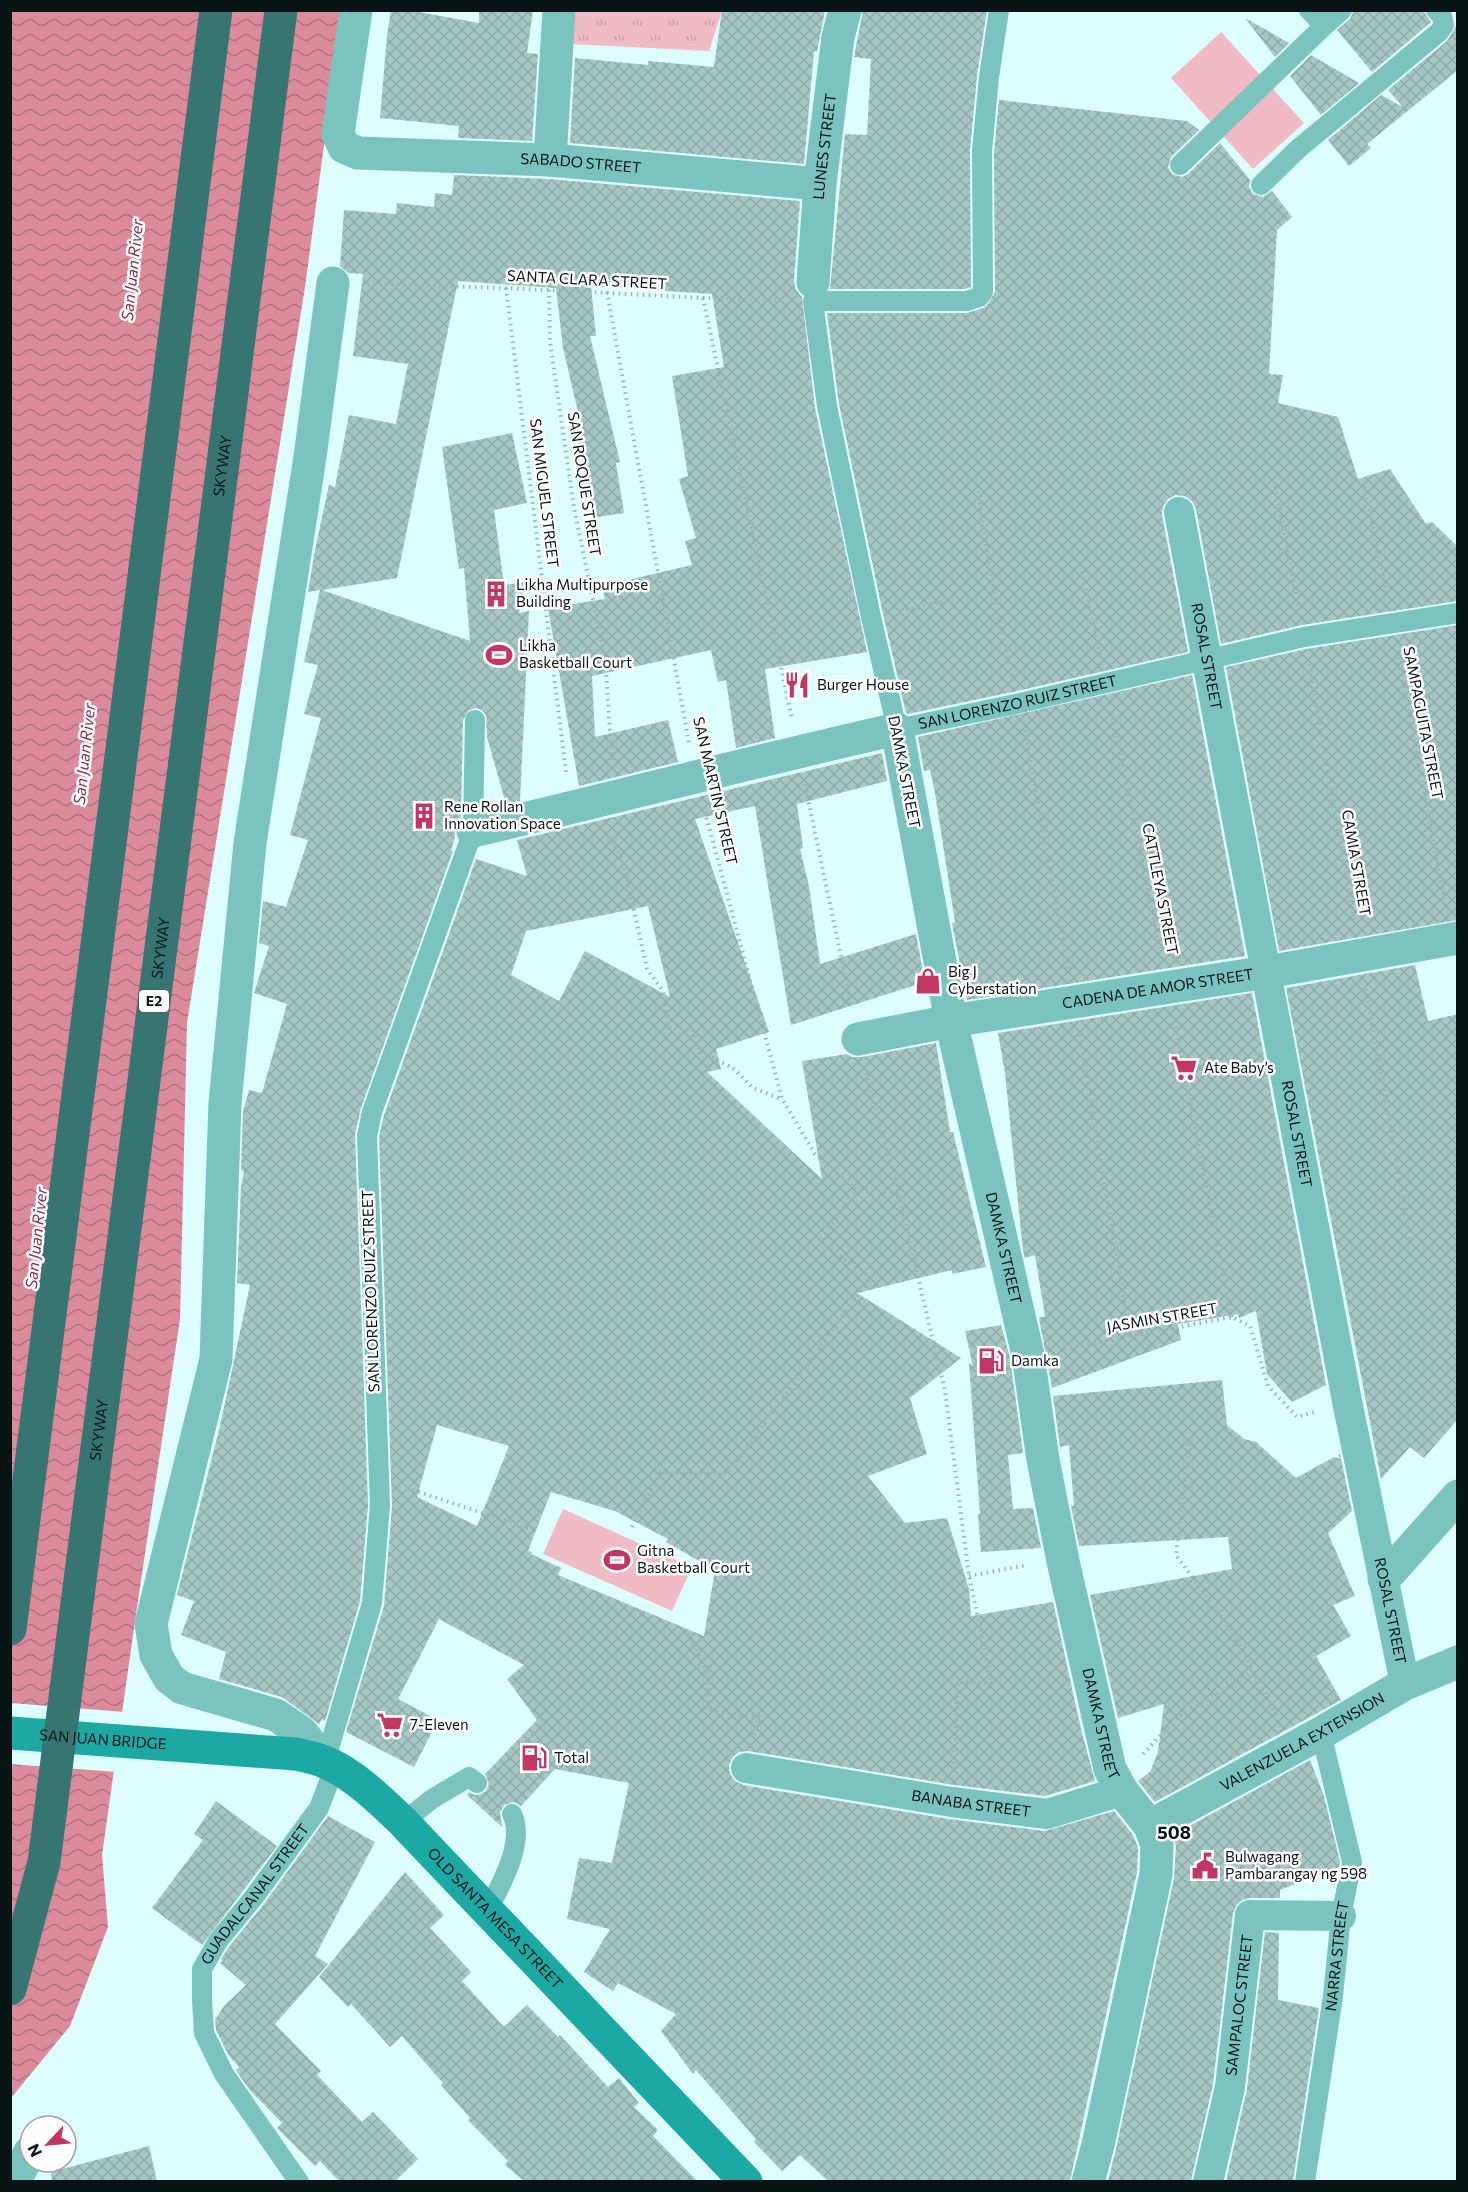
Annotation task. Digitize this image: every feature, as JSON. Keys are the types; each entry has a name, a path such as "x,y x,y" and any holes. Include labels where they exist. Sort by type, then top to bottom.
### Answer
{"highway":[{"path":"10,1629 216,10"},
{"name":"SKYWAY","path":"10,1989 44,1862 281,10"}],"main road":[{"name":"SAN JUAN BRIDGE","path":"10,1733 194,1748"},
{"name":"OLD SANTA MESA STREET","path":"194,1748 295,1754 330,1764 374,1794 746,2181"}],"street":[{"name":"SABADO STREET","path":"356,10 338,134 344,147 358,153 550,160 820,184"},
{"path":"550,160 559,10"},
{"name":"LUNES STREET","path":"813,291 820,184 838,37 845,10"},
{"path":"330,1764 302,1733 276,1715 182,1688 169,1678 156,1654 151,1624 216,1359 225,1102 249,843 310,457 346,283"},
{"name":"ROSAL STREET","path":"1179,512 1347,1401 1405,1684"},
{"name":"SAN LORENZO RUIZ STREET","path":"473,831 897,729"},
{"name":"DAMKA STREET","path":"897,729 951,1021 1028,1355 1043,1460 1063,1561 1110,1769 1122,1791 1150,1826 1157,1845 1156,1874 1098,2145 1088,2181"},
{"name":"CADENA DE AMOR STREET","path":"858,1039 951,1021 1267,972 1455,938"},
{"path":"1384,1579 1458,1496"},
{"name":"VALENZUELA EXTENSION","path":"1150,1826 1405,1684 1458,1662"},
{"name":"BANABA STREET","path":"746,1768 952,1802 1047,1814 1122,1791"},
{"name":"SAMPALOC STREET","path":"1208,2181 1230,2087 1250,1915 1341,1916"}],"lane":[{"path":"813,291 967,301 974,301 983,292 982,151 989,77 999,10"},
{"path":"1310,10 1324,26"},
{"path":"1180,165 1342,10"},
{"path":"1261,185 1298,149 1440,32 1444,25 1442,16 1436,10"},
{"name":"DAMKA STREET","path":"813,291 827,406 871,618 897,729"},
{"name":"SAN LORENZO RUIZ STREET","path":"897,729 1304,638 1458,613"},
{"name":"SAN LORENZO RUIZ STREET","path":"330,1764 372,1603 380,1505 367,1136 372,1112 473,831 475,720"},
{"name":"NARRA STREET","path":"1305,2181 1333,1996 1341,1916 1352,1862 1308,1740"},
{"name":"GUADALCANAL STREET","path":"299,2181 224,2074 204,2033 202,1969 218,1941 254,1897 319,1808 330,1764"},
{"path":"403,1822 432,1799 469,1777 477,1783"},
{"path":"487,1912 504,1878 518,1835 517,1824 512,1814"}],"path":[{"name":"SANTA CLARA STREET","path":"346,283 607,292 703,298 813,291"},
{"name":"SAN MIGUEL STREET","path":"506,288 570,808"},
{"name":"SAN ROQUE STREET","path":"549,290 550,342 574,508 604,658 614,798 609,836 623,861 647,969 663,991 668,1027 693,1030 700,1052 733,1068 753,1088 782,1099"},
{"name":"SAN MARTIN STREET","path":"607,292 696,778 782,1099 815,1154 857,1190"},
{"name":"CAMIA STREET","path":"1275,486 1411,1244"},
{"name":"SAMPAGUITA STREET","path":"1364,486 1455,938"},
{"path":"978,491 999,625 1020,703"},
{"name":"CATTLEYA STREET","path":"1082,571 1232,1317"},
{"path":"871,618 946,602"},
{"path":"632,1527 660,1473 728,1474 871,1276 820,1242 857,1190 898,1193"},
{"name":"JASMIN STREET","path":"1028,1355 1232,1317 1250,1326 1268,1386 1297,1417 1347,1401"},
{"path":"1190,1438 1176,1555 1233,1633 1253,1671 1308,1740"},
{"path":"378,1478 531,1529"},
{"path":"969,1576 1063,1561"},
{"path":"689,1633 706,1673 707,1710 759,1717 746,1768"},
{"path":"1122,1791 1144,1753 1178,1717 1253,1671"}],"green space":[{"path":"574,11 722,11 709,51 570,44"},
{"path":"1221,32 1304,123 1253,169 1171,78"},
{"name":"Gitna Basketball Court","path":"563,1509 692,1567 672,1611 543,1554"}],"water":[{"name":"San Juan River","path":"11,11 342,11 305,287 187,1023 180,1319 102,1855 108,1927 70,2026 11,2098"}],"pier":[{"path":"11,1703 125,1712 117,1772 10,1764"}],"building":[{"path":"391,10 408,10 479,23 479,10 533,10 527,53 538,54 532,141 458,138 459,126 380,118"},
{"path":"722,10 825,10 817,52 814,51 804,164 570,143 575,58 648,65 648,61 714,67"},
{"path":"863,10 987,10 977,76 970,150 971,287 965,289 830,289 845,134 867,135 871,59 854,57"},
{"path":"1354,10 1423,10 1431,22 1372,72 1337,30 1350,19"},
{"path":"1245,18 1289,43 1275,57"},
{"path":"1458,23 1458,70 1367,144 1371,148 1349,166 1328,140 1381,95 1403,107 1388,90 1447,41"},
{"path":"1311,55 1359,83 1321,115 1290,76"},
{"path":"999,100 1187,121 1199,130 1171,157 1168,167 1172,174 1182,177 1188,174 1220,143 1250,180 1249,187 1253,194 1263,197 1272,191 1292,217 1277,230 1269,374 1283,375 1278,403 1338,417 1358,479 1390,469 1426,524 1432,522 1458,547 1458,601 1302,625 1221,644 1196,509 1192,501 1185,496 1175,495 1163,506 1162,515 1188,652 1017,691 906,713 839,404 827,313 967,313 988,304 995,292 994,152"},
{"path":"454,175 549,179 800,201 794,281 796,290 802,297 815,408 867,652 765,669 775,738 736,748 726,680 718,682 711,650 592,676 595,737 668,720 678,762 579,786 548,608 605,599 602,586 692,565 685,541 696,538 679,479 688,476 672,376 724,367 712,294 591,286 596,336 590,336 620,462 616,463 624,513 591,518 585,483 587,483 576,435 583,433 563,348 556,288 458,281 397,578 322,590 470,641 464,568 459,569 442,447 512,433 527,503 494,510 504,585 526,582 519,613 529,611 520,801 506,804 487,737 486,715 482,710 476,708 469,710 463,720 461,816 455,826 451,851 453,851 361,1108 355,1134 368,1505 360,1601 325,1721 322,1719 319,1724 282,1697 219,1679 226,1652 181,1635 194,1601 177,1595 220,1426 250,1285 237,1283 241,1187 244,1171 241,1170 243,1112 249,1090 262,1093 287,1004 254,993 269,946 259,943 263,901 286,907 308,840 290,835 321,718 304,714 318,665 304,662 320,590 308,592 315,550 329,485 335,487 349,415 396,424 408,364 353,356 363,274 348,273 340,266 344,210 396,214 397,203 434,207 435,193 452,195"},
{"path":"1458,625 1458,920 1279,951 1226,667 1306,649"},
{"path":"1192,675 1245,956 967,1000 952,923 955,922 935,793 930,770 924,771 918,737"},
{"path":"882,753 887,781 797,804 803,848 800,849 809,886 820,964 916,934 925,982 791,1025 755,806 695,819 769,1032 716,1049 721,1069 707,1072 822,1179 802,1061 847,1054 852,1057 862,1057 936,1043 950,1132 953,1132 986,1267 952,1274 952,1270 857,1293 961,1358 910,1398 927,1454 868,1476 905,1523 947,1518 969,1589 971,1616 1053,1602 1095,1781 1045,1796 954,1785 748,1751 739,1752 733,1757 729,1765 730,1774 735,1781 743,1785 949,1819 1045,1831 1114,1811 1133,1835 1138,1848 1137,1872 1070,2181 828,2181 800,2155 782,2171 754,2142 756,2139 696,2070 693,2074 661,2031 676,2014 618,1983 613,1991 584,1972 610,1929 567,1919 579,1858 612,1863 629,1783 555,1769 521,1806 514,1802 504,1805 500,1812 502,1827 467,1795 469,1792 475,1795 486,1791 489,1784 485,1774 537,1720 507,1679 524,1665 439,1619 398,1699 438,1720 414,1767 346,1732 384,1606 392,1506 379,1137 384,1115 476,859 527,876 517,840","holes":["648,906 670,997 585,951 559,1001 511,975 526,931","437,1425 509,1446 477,1526 417,1497","551,1492 615,1511 668,1539 666,1542 715,1570 704,1636 558,1575 561,1568 528,1551"]},
{"path":"1415,965 1428,1021 1458,1014 1458,1419 1424,1458 1410,1447 1381,1479 1286,988"},
{"path":"1252,993 1326,1385 1292,1402 1267,1374 1256,1311 1239,1318 1238,1314 1178,1324 1181,1340 1052,1388 1039,1318 1045,1316 1035,1255 1025,1258 1023,1251 1005,1073 998,1033"},
{"path":"1001,1325 1010,1358 1023,1453 1008,1455 1013,1509 1033,1508 1041,1548 981,1552 969,1363 973,1366 965,1331"},
{"path":"1222,1380 1227,1425 1244,1439 1256,1442 1296,1478 1334,1457 1341,1459 1338,1455 1340,1454 1352,1511 1328,1533 1355,1596 1333,1605 1351,1636 1316,1656 1341,1700 1155,1802 1138,1781 1150,1772 1158,1752 1164,1704 1118,1718 1090,1595 1232,1569 1228,1537 1079,1546 1071,1506 1074,1506 1069,1445 1060,1447 1053,1396"},
{"path":"1310,1760 1324,1796 1340,1862 1339,1867 1280,1890 1280,1898 1250,1898 1242,1900 1236,1906 1233,1913 1213,2084 1191,2181 1108,2181 1174,1878 1176,1846 1173,1835"},
{"path":"216,1801 277,1846 202,1945 152,1908 203,1840 194,1834"},
{"path":"328,1816 375,1842 315,1956 328,1964 275,2024 321,2071 317,2075 362,2122 373,2112 418,2159 395,2181 339,2181 320,2161 315,2166 277,2128 282,2123 248,2088 236,2070 239,2067 229,2056 216,2030 215,2020 224,2006 246,1985 220,1963 223,1961 221,1959"},
{"path":"405,1872 444,1915 430,1928 471,1972 462,1981 504,2027 527,2005 558,2037 560,2035 608,2087 619,2078 639,2103 634,2107 658,2130 653,2136 697,2181 524,2181 505,2165 508,2161 468,2120 470,2118 441,2085 443,2083 402,2036 390,2047 351,2004 348,2007 319,1977"},
{"path":"1265,1932 1279,1933 1278,2000 1319,2008 1293,2181 1226,2181 1247,2089"},
{"path":"149,2146 157,2181 52,2181 51,2174 78,2174 78,2165"}],"place":[{"name":"Likha Multipurpose Building","path":"496,594"},
{"name":"Likha Basketball Court","path":"499,655"},
{"name":"Burger House","path":"797,685"},
{"name":"Rene Rollan Innovation Space","path":"424,816"},
{"name":"Big J Cyberstation","path":"928,981"},
{"name":"Ate Baby’s","path":"1184,1068"},
{"name":"Damka","path":"991,1361"},
{"name":"Gitna Basketball Court","path":"617,1560"},
{"name":"7-Eleven","path":"390,1725"},
{"name":"Total","path":"534,1758"},
{"name":"Bulwagang Pambarangay ng 598","path":"1205,1866"}],"district":[{"name":"508","path":"1174,1833"}]}
